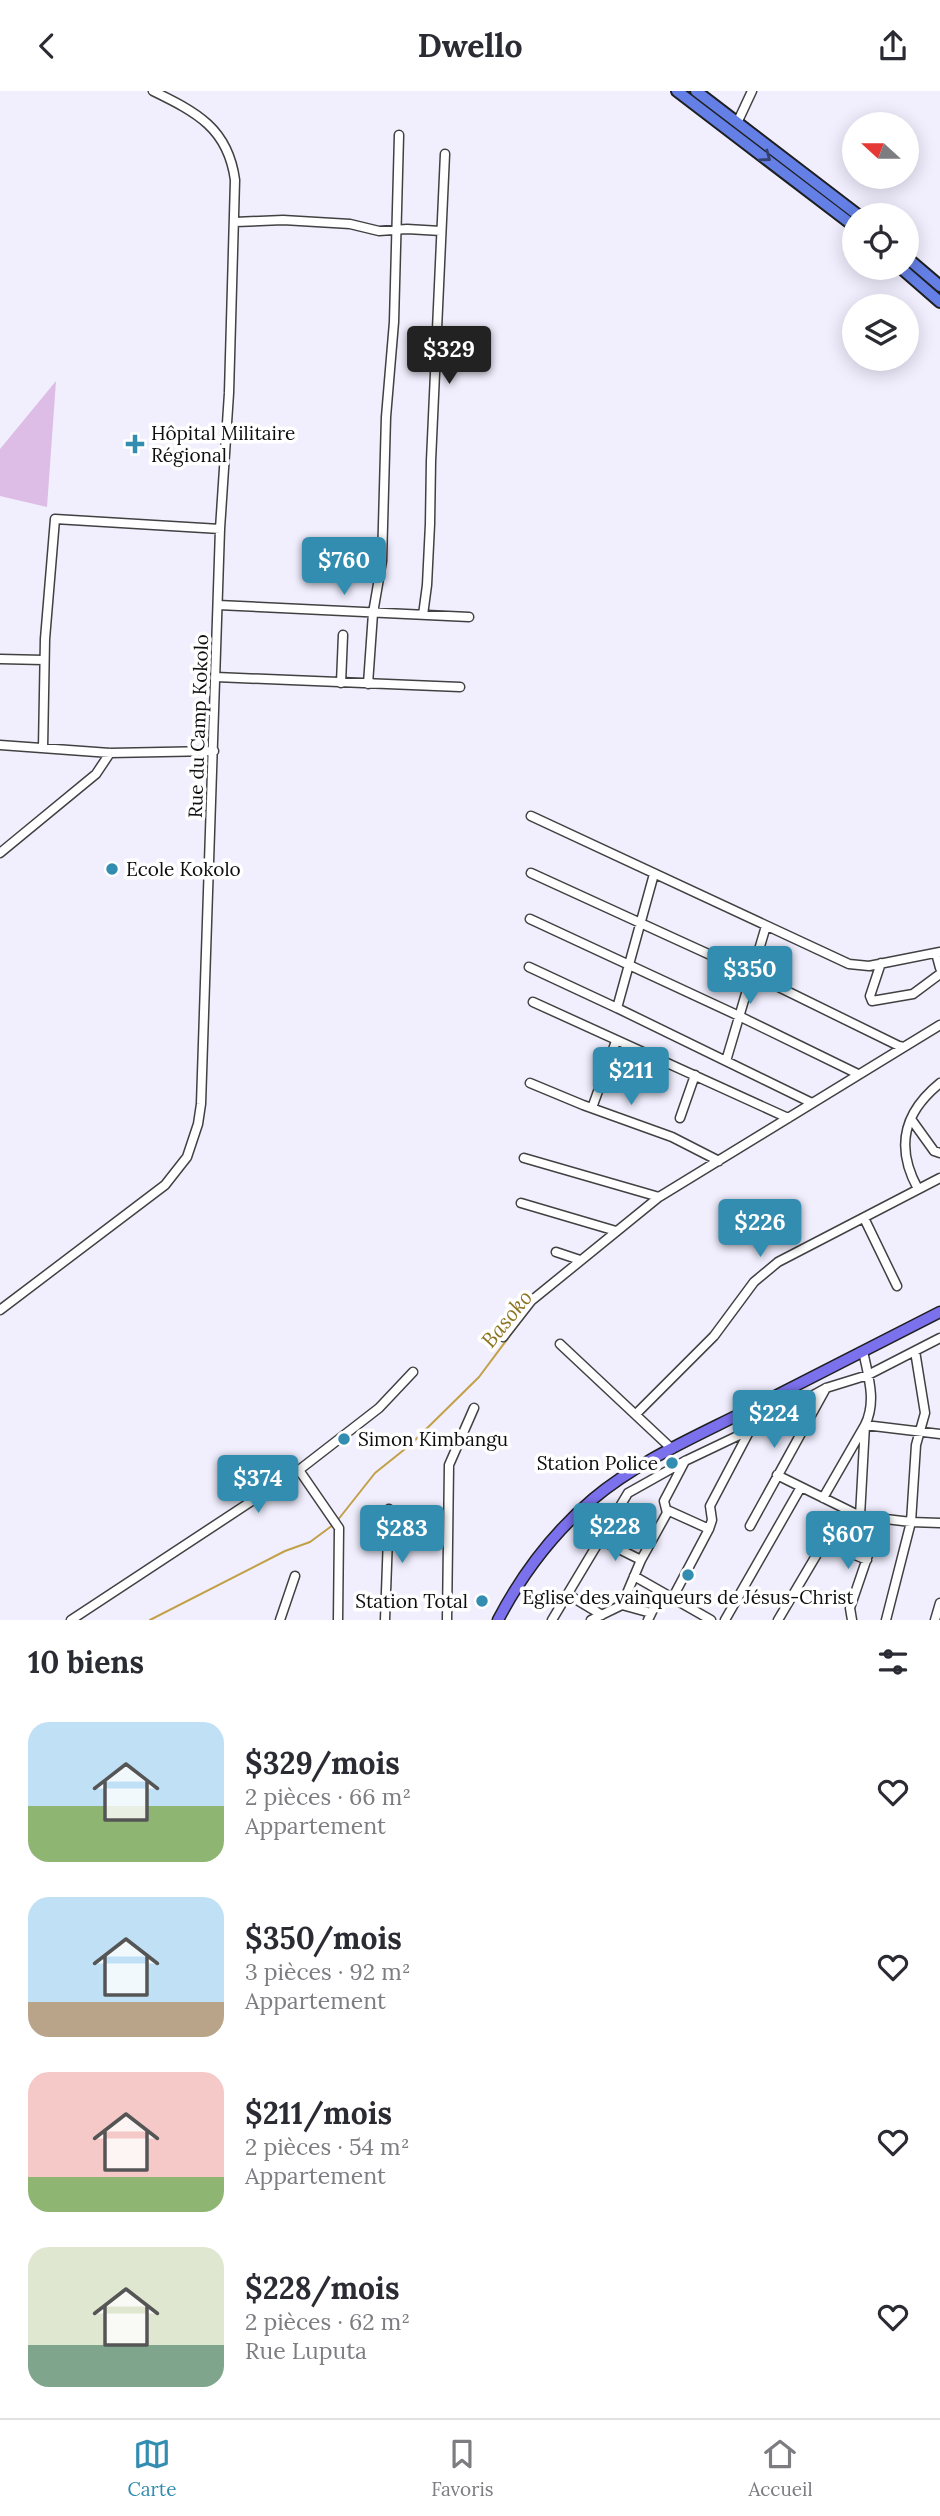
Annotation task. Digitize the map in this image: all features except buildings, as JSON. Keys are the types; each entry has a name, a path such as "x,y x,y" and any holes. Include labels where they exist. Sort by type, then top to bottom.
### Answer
{"highway":[{"path":"677,91 842,217"},
{"path":"696,91 843,203"},
{"path":"919,268 940,286"},
{"path":"915,280 940,302"}],"main road":[{"path":"498,1620 527,1571 570,1521 602,1493 672,1449 940,1312"}],"street":[{"name":"Rue du Camp Kokolo","path":"0,1310 166,1185 187,1157 201,1104 220,529 229,393 236,180 223,142 204,119 153,91"},
{"path":"738,121 752,91"},
{"path":"368,684 373,613 382,561 386,417 394,322 399,135"},
{"path":"423,615 428,576 445,154"},
{"path":"235,222 283,221 350,224 379,231 441,231"},
{"path":"43,748 44,660 55,519 220,529"},
{"path":"218,605 469,617"},
{"path":"341,683 343,635"},
{"path":"0,659 44,660"},
{"path":"216,677 460,687"},
{"path":"0,745 110,753 214,751"},
{"path":"0,853 96,774 110,753"},
{"path":"531,816 849,964 869,966 938,953 940,968"},
{"path":"531,873 904,1047"},
{"path":"617,1008 654,874"},
{"path":"530,919 858,1074"},
{"path":"726,1061 766,926"},
{"path":"881,963 870,996 872,1001 913,993 940,974"},
{"path":"529,967 812,1103"},
{"path":"533,1002 788,1118"},
{"path":"503,1337 531,1301 659,1196 940,1024"},
{"path":"592,1108 616,1041"},
{"path":"680,1118 695,1075"},
{"path":"530,1083 672,1137 719,1161"},
{"path":"918,1189 904,1158 906,1133 911,1119 925,1098 940,1083"},
{"path":"911,1119 934,1151 940,1153"},
{"path":"524,1158 659,1196"},
{"path":"636,1414 714,1336 754,1282 778,1262 940,1178"},
{"path":"521,1203 616,1231"},
{"path":"864,1218 897,1286"},
{"path":"556,1252 580,1259"},
{"path":"552,1620 628,1493 826,1388 868,1375 940,1338"},
{"path":"560,1344 672,1449"},
{"path":"823,1498 871,1413 872,1400 863,1351"},
{"path":"887,1620 911,1522 918,1431 926,1413 915,1351"},
{"path":"71,1620 299,1470 379,1408 413,1372"},
{"path":"750,1526 826,1388"},
{"path":"447,1620 449,1465 474,1408"},
{"path":"865,1425 940,1434"},
{"path":"860,1516 865,1425"},
{"path":"673,1599 709,1529 712,1520 710,1506 750,1430"},
{"path":"591,1620 622,1605 667,1510 664,1501 685,1461"},
{"path":"299,1470 339,1528 338,1620"},
{"path":"777,1475 860,1516 880,1520 940,1523"},
{"path":"725,1620 802,1487"},
{"path":"385,1620 389,1509"},
{"path":"667,1510 709,1529"},
{"path":"852,1620 850,1608 880,1520"},
{"path":"601,1540 641,1560"},
{"path":"778,1620 826,1543 867,1560"},
{"path":"280,1620 295,1576"},
{"path":"634,1576 700,1617 711,1620"},
{"path":"567,1594 602,1615"},
{"path":"622,1605 650,1617 661,1594"},
{"path":"935,1620 940,1602"}],"shaded area":[{"path":"56,381 47,507 0,496 0,449"}],"waterway":[{"name":"Basoko","path":"337,1521 375,1473 410,1445 479,1377 532,1306"},
{"name":"Basoko","path":"150,1620 285,1551 310,1542 333,1525"}],"place":[{"name":"Hôpital Militaire Régional","path":"135,444"},
{"name":"Ecole Kokolo","path":"112,869"},
{"name":"Simon Kimbangu","path":"344,1439"},
{"name":"Station Police","path":"672,1463"},
{"name":"Eglise des vainqueurs de Jésus-Christ","path":"688,1575"},
{"name":"Station Total","path":"482,1601"}]}
